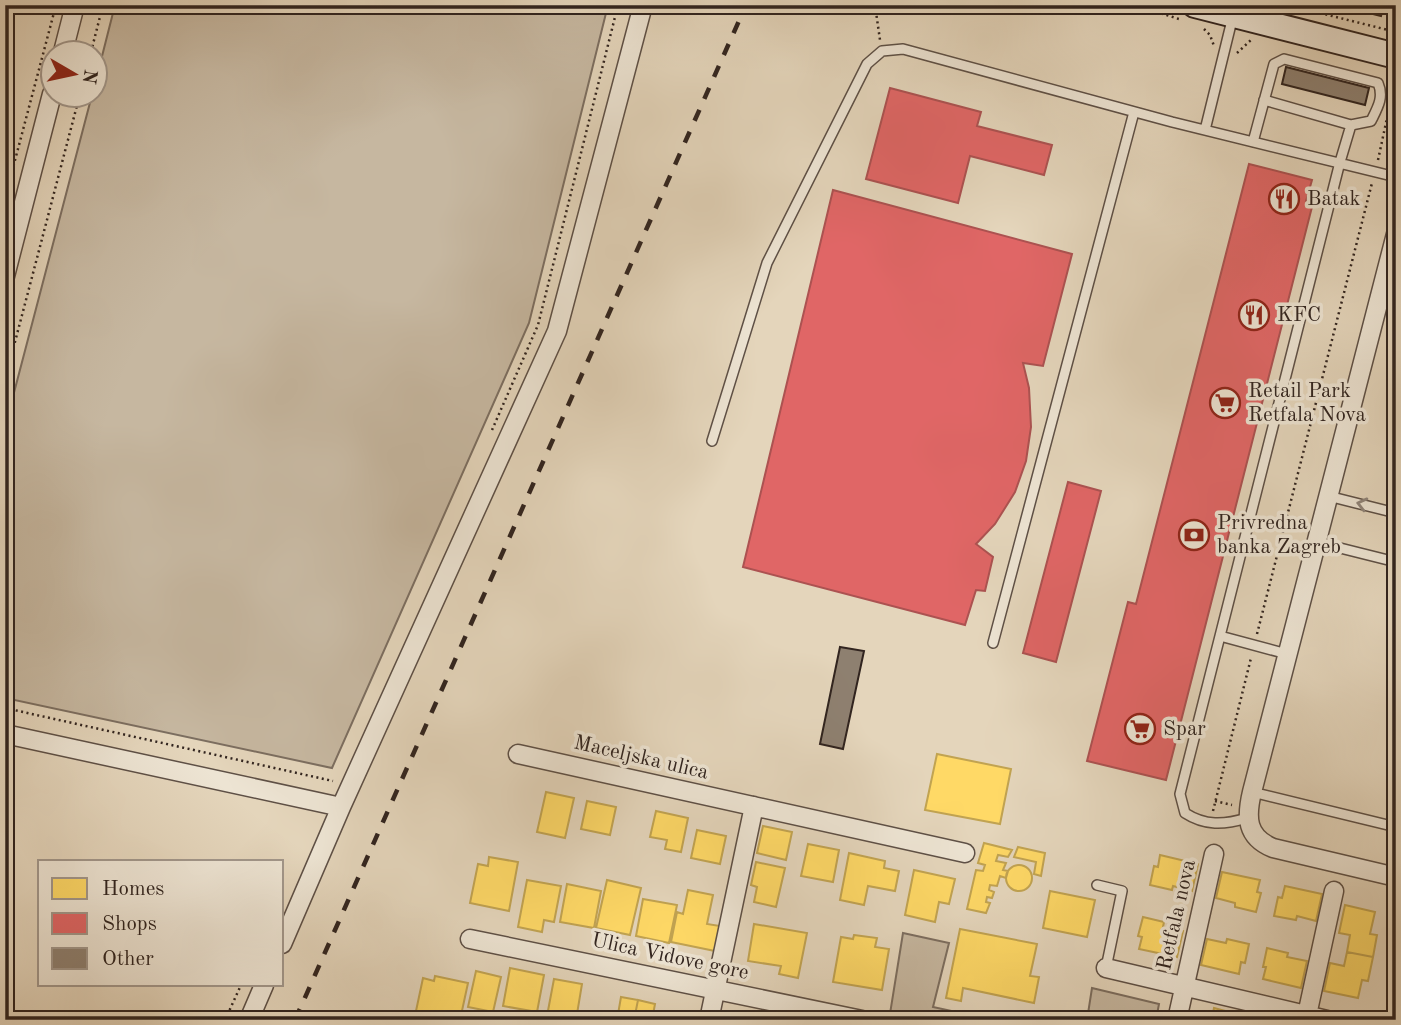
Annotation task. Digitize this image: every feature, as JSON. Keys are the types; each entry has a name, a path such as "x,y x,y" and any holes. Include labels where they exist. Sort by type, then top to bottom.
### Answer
{"main road":[{"path":"1195,5 1396,56"}],"street":[{"path":"67,38 75,5"},
{"path":"284,939 334,806 557,331 643,5"},
{"path":"5,276 48,108"},
{"path":"1396,234 1247,818 1256,838 1273,848 1396,877"},
{"path":"5,734 334,806"},
{"name":"Maceljska ulica","path":"518,754 965,853"},
{"path":"709,1020 754,806"},
{"name":"Retfala nova","path":"1177,1020 1214,854"},
{"path":"1307,1015 1334,891"},
{"name":"Ulica Vidove gore","path":"470,939 862,1020"},
{"name":"Retfala nova","path":"1106,968 1327,1020"},
{"path":"249,1020 264,986"}],"lane":[{"path":"1205,130 1233,15"},
{"path":"712,441 767,263 867,64 882,51 903,49 1133,112 1396,177"},
{"path":"1253,142 1264,100 1275,64 1284,59 1378,83 1382,93 1371,121 1351,125 1264,100"},
{"path":"993,643 1133,112"},
{"path":"1247,818 1210,823 1194,819 1185,813 1180,794 1351,125"},
{"path":"1328,496 1396,513"},
{"path":"1316,542 1396,562"},
{"path":"1220,636 1287,654"},
{"path":"1252,792 1396,827"},
{"path":"1097,885 1122,891 1106,968"}],"path":[{"path":"5,198 56,5"},
{"path":"95,38 103,5"},
{"path":"488,439 538,325 618,5"},
{"path":"875,5 882,51"},
{"path":"1288,5 1396,32"},
{"path":"1392,95 1396,82"},
{"path":"5,380 76,108"},
{"path":"1210,823 1390,108"},
{"path":"5,708 337,782 334,806"},
{"path":"225,1020 241,986"}],"shaded area":[{"path":"115,5 608,5 529,323 332,768 5,698 5,427 89,108 108,108 107,38"},
{"path":"903,933 949,943 933,1007 993,1020 889,1020"},
{"path":"1092,988 1159,1004 1156,1020 1087,1020"}],"building: Homes":[{"path":"937,754 1011,769 1000,824 925,810"},
{"path":"546,792 574,798 565,838 537,832"},
{"path":"587,801 616,807 610,835 581,829"},
{"path":"656,811 688,818 681,852 665,849 667,840 650,837"},
{"path":"763,826 792,832 786,860 757,853"},
{"path":"697,830 726,836 720,864 691,858"},
{"path":"984,843 1012,850 1008,857 998,855 996,861 1006,863 1003,870 1008,871 1006,878 1000,876 997,886 990,885 989,890 994,892 992,898 987,897 986,902 990,903 986,913 967,909 976,870 983,871 985,865 978,863"},
{"path":"808,844 839,850 833,882 801,876"},
{"path":"1018,847 1045,853 1041,876 1034,874 1036,862 1014,857"},
{"path":"849,853 885,861 884,868 899,871 895,891 868,886 864,905 840,900"},
{"path":"1160,855 1198,864 1192,891 1173,886 1172,890 1150,885 1154,866 1158,867"},
{"path":"489,857 518,862 509,911 470,903 478,864 488,866"},
{"path":"756,862 785,868 776,907 754,902 757,887 751,885"},
{"path":"1019,865 1028,869 1032,878 1028,887 1019,891 1010,887 1006,878 1010,869"},
{"path":"914,870 955,879 949,904 939,902 935,922 905,915"},
{"path":"1222,872 1260,880 1257,892 1261,893 1256,912 1235,907 1235,903 1216,898"},
{"path":"527,880 561,886 554,922 544,920 542,932 518,927"},
{"path":"607,880 641,888 630,935 596,928"},
{"path":"567,884 601,891 594,928 560,922"},
{"path":"1285,886 1322,894 1316,921 1297,916 1296,920 1274,916 1278,897 1282,898"},
{"path":"688,890 713,895 707,924 720,926 715,951 671,942 677,912 683,914"},
{"path":"1050,891 1095,900 1087,937 1043,928"},
{"path":"643,899 677,905 669,943 636,936"},
{"path":"1345,905 1375,912 1370,934 1377,935 1373,957 1347,952 1350,935 1339,933"},
{"path":"1143,917 1164,922 1163,927 1183,931 1177,957 1139,949 1142,937 1138,936"},
{"path":"754,924 807,933 798,978 779,974 781,966 748,961"},
{"path":"960,929 1037,944 1030,976 1039,977 1034,1003 963,988 961,1001 946,998"},
{"path":"854,935 877,938 875,947 889,949 882,990 833,982 841,937 853,939"},
{"path":"1207,939 1226,943 1227,939 1249,944 1245,963 1241,962 1239,974 1201,965"},
{"path":"1267,948 1288,953 1287,957 1307,961 1301,988 1263,979"},
{"path":"1347,952 1373,957 1368,981 1362,980 1358,998 1324,991 1330,963 1344,966"},
{"path":"510,968 544,975 537,1012 503,1006"},
{"path":"476,971 501,977 493,1012 468,1007"},
{"path":"435,976 468,983 460,1020 416,1011 423,978 434,981"},
{"path":"554,979 582,984 576,1020 547,1016"},
{"path":"621,997 638,1000 634,1020 617,1020"},
{"path":"638,1000 655,1004 652,1020 634,1020"},
{"path":"1214,1008 1229,1012 1227,1020 1189,1020 1191,1013 1212,1018"}],"building: Shops":[{"path":"890,88 981,112 977,126 1052,145 1044,175 970,156 958,203 866,179"},
{"name":"Retail Park Retfala Nova","path":"1249,164 1312,180 1306,201 1313,203 1166,780 1087,761 1128,602 1136,604"},
{"path":"833,190 1072,254 1043,366 1023,363 1029,388 1031,427 1026,461 1015,492 995,524 976,544 993,557 985,591 976,590 965,625 743,567"},
{"path":"1068,482 1101,491 1056,662 1023,653"}],"building: Other":[{"path":"1363,5 1384,5 1381,16 1361,11"},
{"path":"1286,67 1369,88 1365,105 1282,84"},
{"path":"840,647 864,651 843,749 820,744"}],"railway":[{"path":"295,1020 746,5"}],"place":[{"name":"Batak","path":"1284,199"},
{"name":"KFC","path":"1254,315"},
{"name":"Retail Park Retfala Nova","path":"1225,403"},
{"name":"Privredna banka Zagreb","path":"1194,535"},
{"name":"Spar","path":"1140,729"}]}
